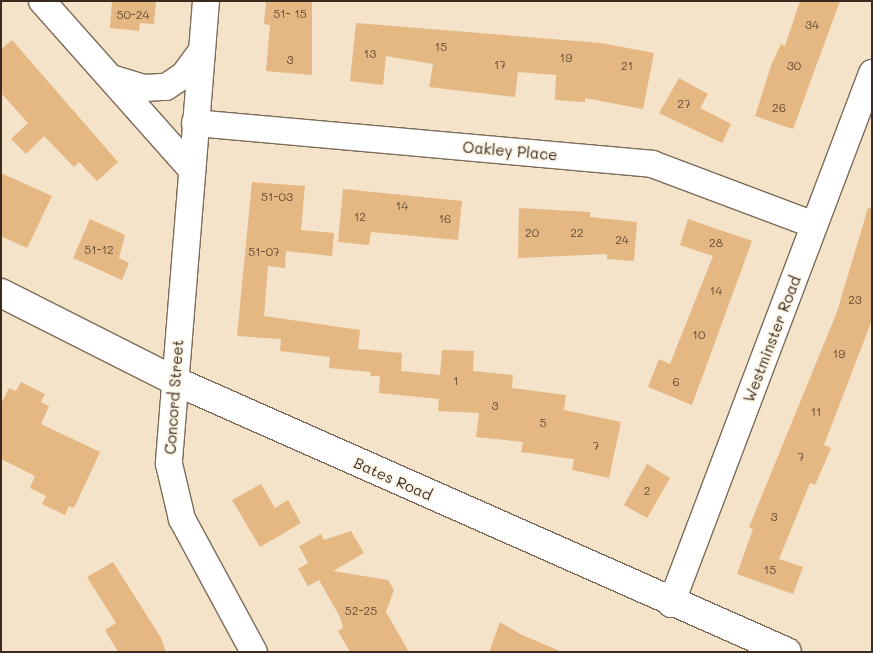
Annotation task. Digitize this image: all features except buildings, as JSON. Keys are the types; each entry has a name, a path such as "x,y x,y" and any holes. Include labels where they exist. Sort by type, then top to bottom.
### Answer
{"street":[{"path":"42,1 192,170"},
{"name":"Concord Street","path":"206,1 169,464 172,489 182,519 252,651"},
{"path":"111,78 144,88 166,87 184,75 201,52"},
{"name":"Westminster Road","path":"671,604 872,73"},
{"name":"Oakley Place","path":"195,123 652,164 814,225"},
{"name":"Bates Road","path":"2,294 175,381 671,604 787,652"}]}
